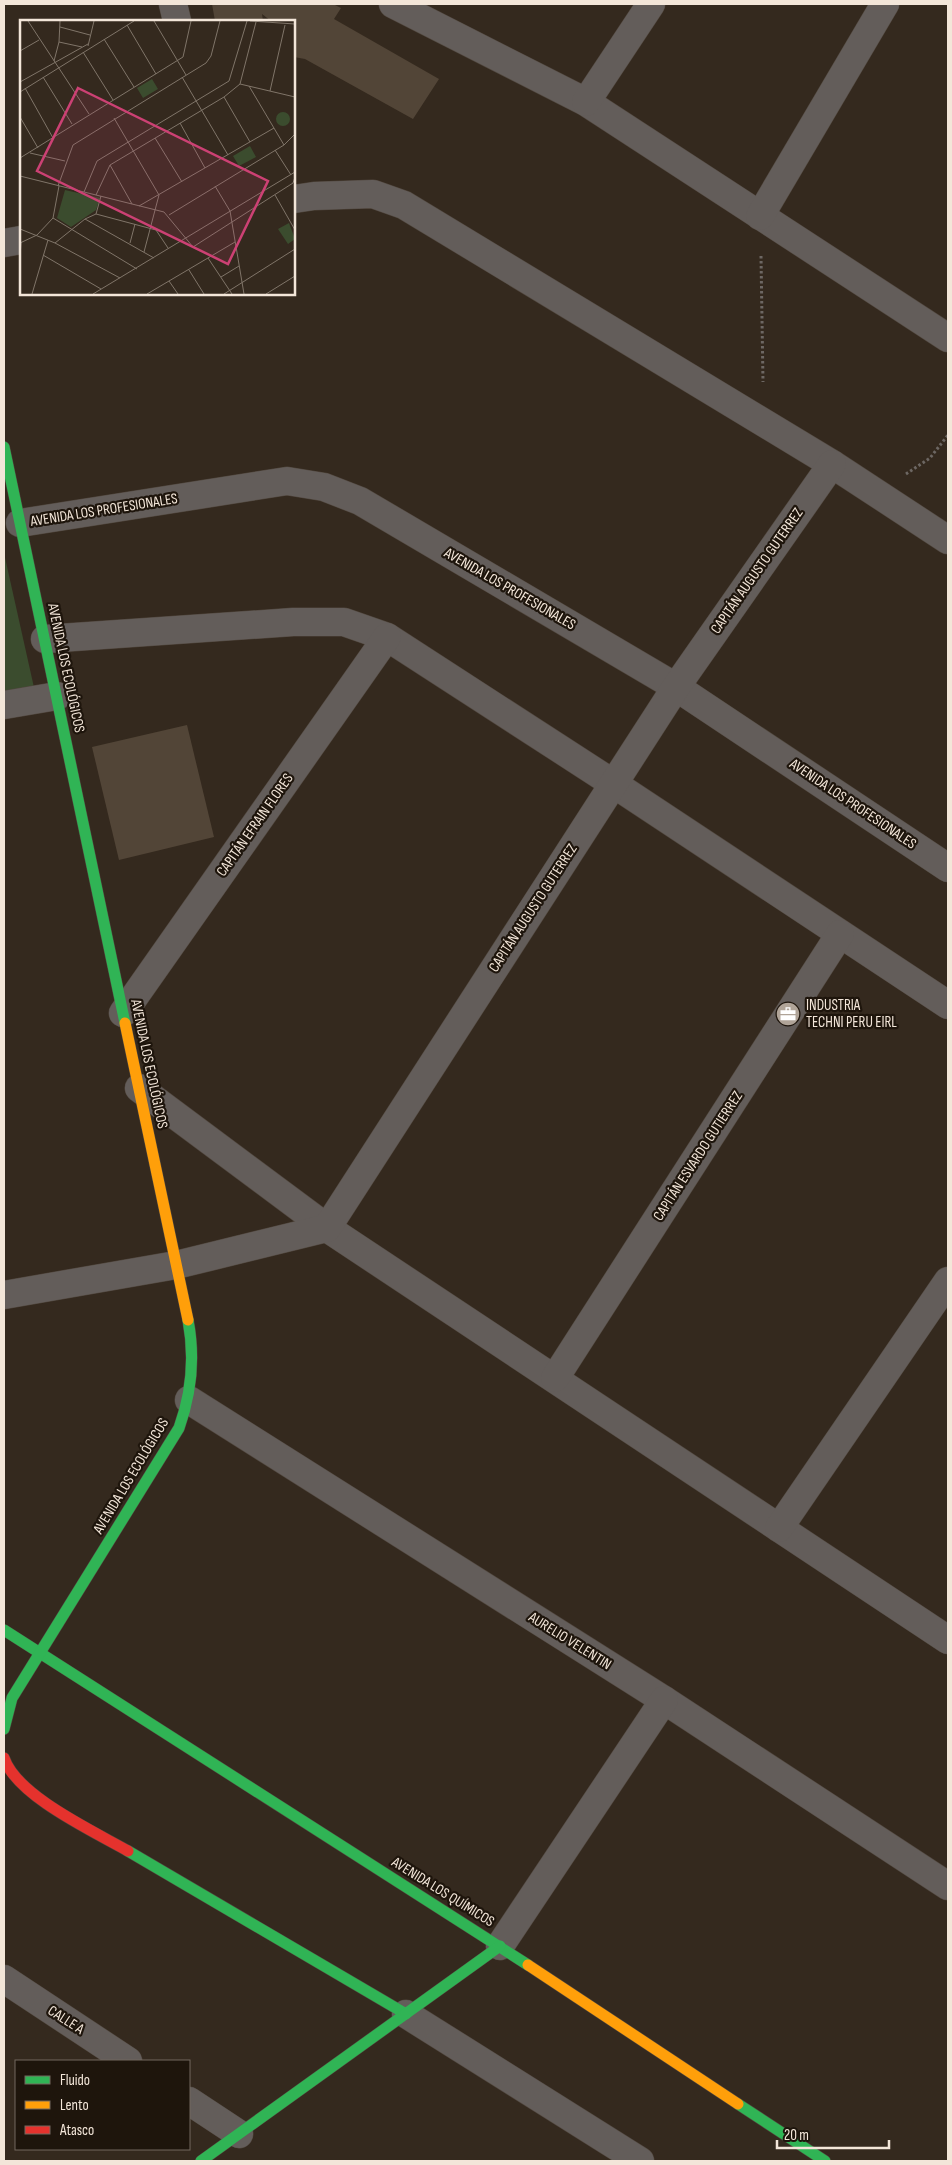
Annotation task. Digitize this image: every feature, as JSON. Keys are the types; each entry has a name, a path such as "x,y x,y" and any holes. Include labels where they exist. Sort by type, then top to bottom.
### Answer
{"main road":[{"name":"AVENIDA LOS ECOLÓGICOS","path":"4,447 192,1341 190,1400 174,1436 12,1698 4,1729"},
{"name":"AVENIDA LOS QUÍMICOS","path":"4,1630 500,1946 825,2161"},
{"path":"4,1758 6,1768 25,1788 54,1808 406,2014"},
{"path":"201,2161 500,1946"}],"street":[{"path":"173,4 177,20"},
{"path":"394,4 586,102 948,338"},
{"path":"586,102 651,4"},
{"path":"760,216 885,4"},
{"path":"295,199 314,196 374,194 404,205 832,464 948,540"},
{"path":"4,243 20,240"},
{"name":"CAPITÁN AUGUSTO GUTERREZ","path":"327,1228 676,687 832,464"},
{"name":"AVENIDA LOS PROFESIONALES","path":"20,523 287,481 324,487 360,501 676,687 948,868"},
{"path":"45,639 293,622 344,622 387,637 614,784 948,1005"},
{"name":"CAPITÁN EFRAIN FLORES","path":"123,1013 387,637"},
{"path":"4,705 57,696"},
{"name":"CAPITÁN ESVARDO GUTIERREZ","path":"555,1378 840,934"},
{"path":"139,1088 327,1228 948,1640"},
{"path":"4,1295 176,1265 327,1228"},
{"path":"779,1528 948,1281"},
{"name":"AURELIO VELENTIN","path":"190,1400 664,1700 948,1886"},
{"path":"500,1946 664,1700"},
{"name":"CALLE A","path":"4,1979 126,2060"},
{"path":"406,2014 640,2161"},
{"path":"190,2102 238,2134"}],"path":[{"path":"760,216 764,423"},
{"path":"876,493 930,458 948,435"}],"green space":[{"path":"4,553 35,692 4,698"}],"building":[{"path":"212,4 333,4 341,8 334,19 439,79 413,119 305,59 295,57 295,20 270,20 262,14 263,20 215,20"},
{"path":"187,725 214,837 119,860 92,747"}],"traffic: fast":[{"path":"4,447 125,1023"},
{"path":"4,1729 12,1698 179,1428 187,1401 191,1374 192,1361 188,1320"},
{"path":"4,1630 528,1965"},
{"path":"128,1851 406,2014"},
{"path":"201,2161 500,1946"},
{"path":"738,2104 825,2161"}],"traffic: slow":[{"path":"125,1023 188,1320"},
{"path":"528,1965 738,2104"}],"traffic: jam":[{"path":"4,1758 12,1772 24,1786 40,1799 77,1823 128,1851"}],"place":[{"name":"INDUSTRIA TECHNI PERU EIRL","path":"788,1014"}]}
